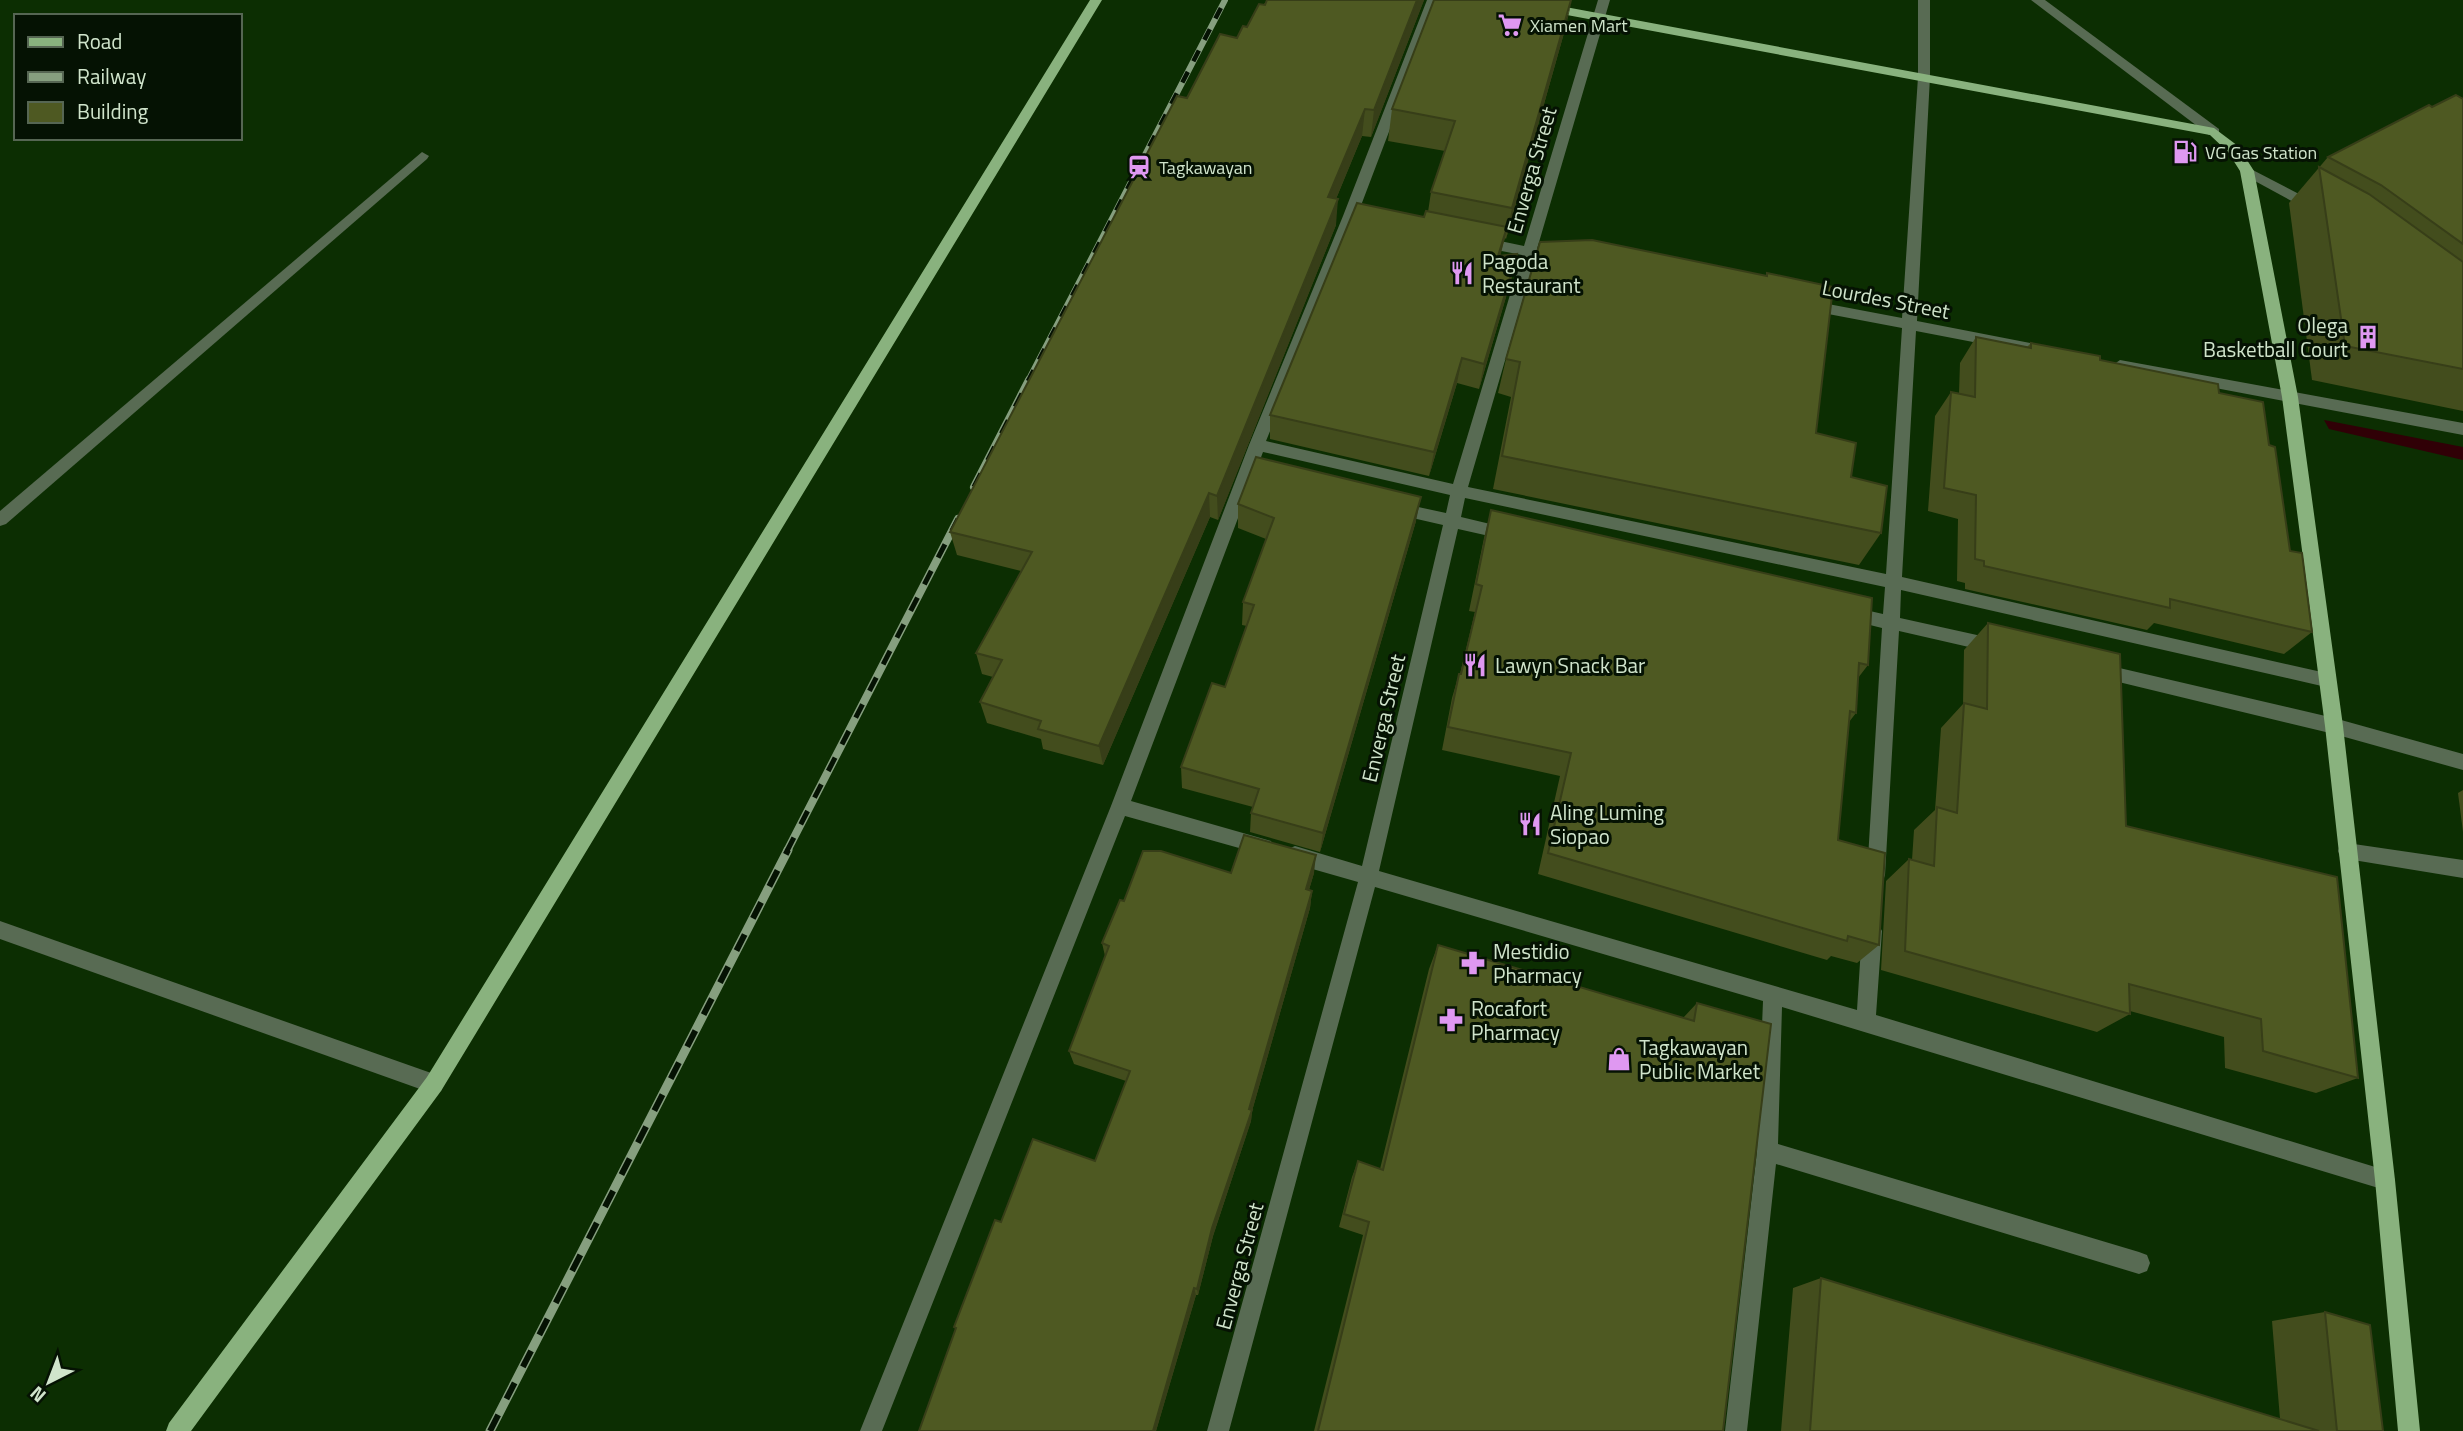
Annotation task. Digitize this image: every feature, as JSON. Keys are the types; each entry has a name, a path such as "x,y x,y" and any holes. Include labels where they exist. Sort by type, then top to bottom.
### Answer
{"main road":[{"path":"177,1431 434,1084 1096,0"},
{"path":"1508,0 1602,9 1924,77 2214,132 2233,149 2247,171 2290,397 2334,726 2385,1180 2409,1431"}],"street":[{"path":"872,1431 1120,806 1256,474 1257,444 1357,217 1433,0"},
{"path":"1866,1022 1924,77 1924,0"},
{"path":"2037,0 2214,132"},
{"name":"Enverga Street","path":"1218,1431 1369,876 1458,491 1602,9"},
{"path":"0,520 422,156"},
{"path":"2247,171 2333,219"},
{"path":"1466,239 1558,257"},
{"name":"Lourdes Street","path":"1787,301 2072,356"},
{"path":"2099,361 2463,429"},
{"path":"1257,444 1677,543 1894,582 2070,629 2326,680"},
{"path":"1384,505 1530,540"},
{"path":"1828,608 2007,649"},
{"path":"2084,667 2334,726 2463,762"},
{"path":"1120,806 1866,1022 2385,1180"},
{"path":"2347,851 2463,869"},
{"path":"0,930 434,1084"},
{"path":"1736,1431 1767,1151 1773,995"},
{"path":"1767,1151 2139,1263"}],"shaded area":[{"path":"2324,420 2463,447 2463,460 2329,429"}],"building":[{"path":"1267,0 1417,0 1374,110 1365,109 1328,197 1338,199 1217,496 1209,493 1099,746 1038,729 1041,721 980,702 1002,660 976,653 1032,552 950,532 1177,96 1187,98 1220,34 1237,38 1243,26 1247,27 1259,4 1265,5"},
{"path":"1434,0 1571,0 1512,208 1431,192 1455,121 1392,109"},
{"path":"2456,95 2463,99 2463,244 2381,185 2328,157 2429,105 2432,107"},
{"path":"2319,167 2369,194 2463,262 2463,369 2345,346"},
{"path":"1357,203 1424,217 1426,211 1507,227 1498,256 1517,254 1484,364 1462,358 1434,452 1270,415"},
{"path":"1592,240 1833,287 1816,433 1856,443 1851,477 1887,486 1881,533 1502,456 1520,362 1506,359 1540,242"},
{"path":"1976,337 2031,348 2031,343 2100,356 2100,360 2218,384 2219,393 2263,402 2269,445 2275,447 2290,551 2302,553 2312,632 2170,599 2170,608 1984,566 1984,561 1975,559 1976,495 1944,488 1951,392 1975,397"},
{"path":"1256,457 1421,497 1323,833 1251,813 1259,789 1181,767 1212,683 1225,687 1254,605 1243,602 1274,518 1238,504"},
{"path":"1491,510 1872,598 1868,665 1859,663 1856,713 1850,711 1838,840 1885,853 1879,945 1848,936 1847,941 1548,853 1571,753 1448,727 1482,586 1476,584"},
{"path":"1988,623 2120,654 2126,826 2337,877 2358,1078 2263,1051 2261,1019 2129,984 2130,1014 1905,951 1909,859 1934,866 1937,807 1957,813 1964,703 1987,709"},
{"path":"1244,835 1316,855 1306,889 1312,891 1249,1109 1252,1110 1212,1228 1197,1289 1194,1288 1153,1431 919,1431 956,1328 954,1327 995,1220 1001,1222 1033,1139 1095,1161 1130,1071 1069,1051 1109,946 1102,943 1120,900 1124,901 1143,851 1161,851 1231,873"},
{"path":"1438,945 1694,1021 1697,1003 1771,1024 1723,1431 1318,1431 1369,1222 1344,1214 1358,1161 1383,1170"},
{"path":"1821,1278 2319,1431 1810,1431"},
{"path":"2325,1312 2370,1325 2383,1431 2337,1431"}],"railway":[{"path":"1028,381 1225,0"},
{"path":"974,487 1029,380"},
{"path":"787,851 958,519"},
{"path":"490,1431 788,850"}],"place":[{"name":"Xiamen Mart","path":"1510,25"},
{"name":"VG Gas Station","path":"2185,152"},
{"name":"Tagkawayan","path":"1139,167"},
{"name":"Pagoda Restaurant","path":"1462,273"},
{"name":"Olega Basketball Court","path":"2368,337"},
{"name":"Lawyn Snack Bar","path":"1475,665"},
{"name":"Aling Luming Siopao","path":"1530,824"},
{"name":"Mestidio Pharmacy","path":"1473,963"},
{"name":"Rocafort Pharmacy","path":"1451,1020"},
{"name":"Tagkawayan Public Market","path":"1619,1059"}]}
